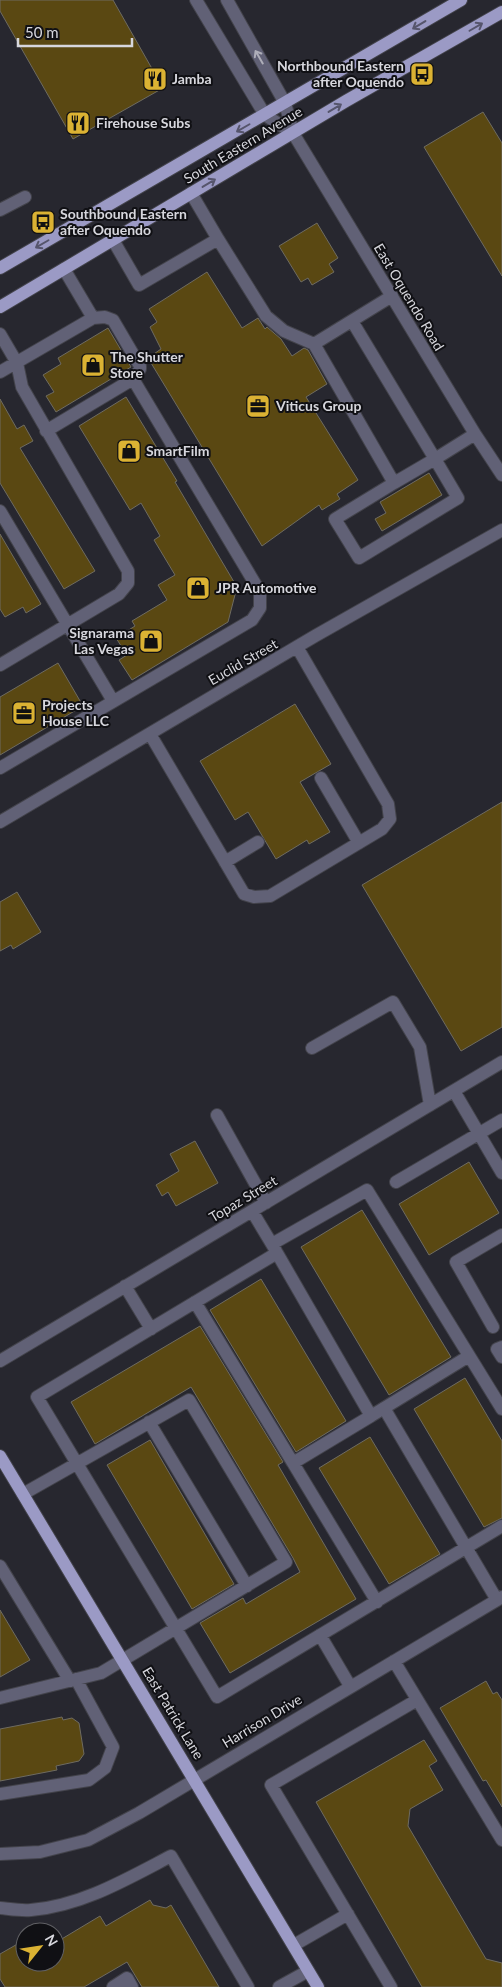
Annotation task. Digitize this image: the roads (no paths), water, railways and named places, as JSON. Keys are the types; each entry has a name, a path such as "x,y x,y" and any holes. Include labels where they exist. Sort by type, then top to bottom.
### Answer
{"main road":[{"name":"South Eastern Avenue","path":"0,268 461,0"},
{"name":"South Eastern Avenue","path":"0,307 293,133 502,12"},
{"name":"East Patrick Lane","path":"0,1456 195,1778 318,1987"}],"street":[{"name":"East Oquendo Road","path":"196,0 265,115 293,133"},
{"name":"East Oquendo Road","path":"227,0 286,103 293,133 475,434 502,475"},
{"path":"192,193 266,316 284,331 314,344 394,482"},
{"path":"0,210 25,197"},
{"path":"113,240 139,285 218,239"},
{"path":"64,270 93,318"},
{"path":"314,344 392,296"},
{"path":"22,387 0,373 93,318 105,317 113,320 140,366 133,379 46,431"},
{"path":"352,321 434,459 458,498 359,558 335,518 394,482 434,459 475,434"},
{"path":"0,334 17,363 22,387 128,571 128,583 119,594 0,665"},
{"path":"0,768 252,620 260,608 260,592 133,379"},
{"path":"0,511 113,701"},
{"name":"Euclid Street","path":"0,822 297,647 502,530"},
{"path":"150,734 244,894 254,897 270,896 382,829 390,819 388,804 297,647"},
{"path":"322,778 359,843"},
{"path":"225,862 258,842"},
{"path":"312,1048 393,1002 420,1048 430,1105"},
{"name":"Topaz Street","path":"0,1361 502,1062"},
{"path":"454,1091 502,1173"},
{"path":"217,1115 266,1203"},
{"path":"396,1182 502,1120"},
{"path":"502,1409 367,1190 275,1248 195,1302 38,1397 217,1697 502,1526"},
{"path":"252,1211 371,1416"},
{"path":"493,1327 456,1262 502,1235"},
{"path":"125,1286 151,1329"},
{"path":"195,1302 377,1602"},
{"path":"502,1347 497,1349 502,1357"},
{"path":"293,1463 469,1356"},
{"path":"0,1698 101,1673 286,1562 189,1400 23,1494"},
{"path":"384,1408 466,1548 500,1598"},
{"path":"149,1422 247,1586"},
{"path":"0,1566 73,1680 113,1747 105,1768 89,1780 0,1794"},
{"name":"Harrison Drive","path":"0,1854 40,1852 88,1840 139,1813 500,1598"},
{"path":"320,1635 350,1686"},
{"path":"394,1661 502,1840"},
{"path":"391,1987 271,1785 417,1700"},
{"path":"0,1908 30,1910 72,1902 123,1881 171,1856 248,1987"},
{"path":"294,1946 348,1914"},
{"path":"279,1987 308,1971"},
{"path":"113,1987 127,1978 132,1987"}],"place":[{"name":"Northbound Eastern after Oquendo","path":"422,74"},
{"name":"Jamba","path":"155,79"},
{"name":"Firehouse Subs","path":"78,123"},
{"name":"Southbound Eastern after Oquendo","path":"43,222"},
{"name":"The Shutter Store","path":"93,365"},
{"name":"Viticus Group","path":"258,406"},
{"name":"SmartFilm","path":"129,451"},
{"name":"JPR Automotive","path":"198,588"},
{"name":"Signarama Las Vegas","path":"151,641"},
{"name":"Projects House LLC","path":"24,713"}]}
